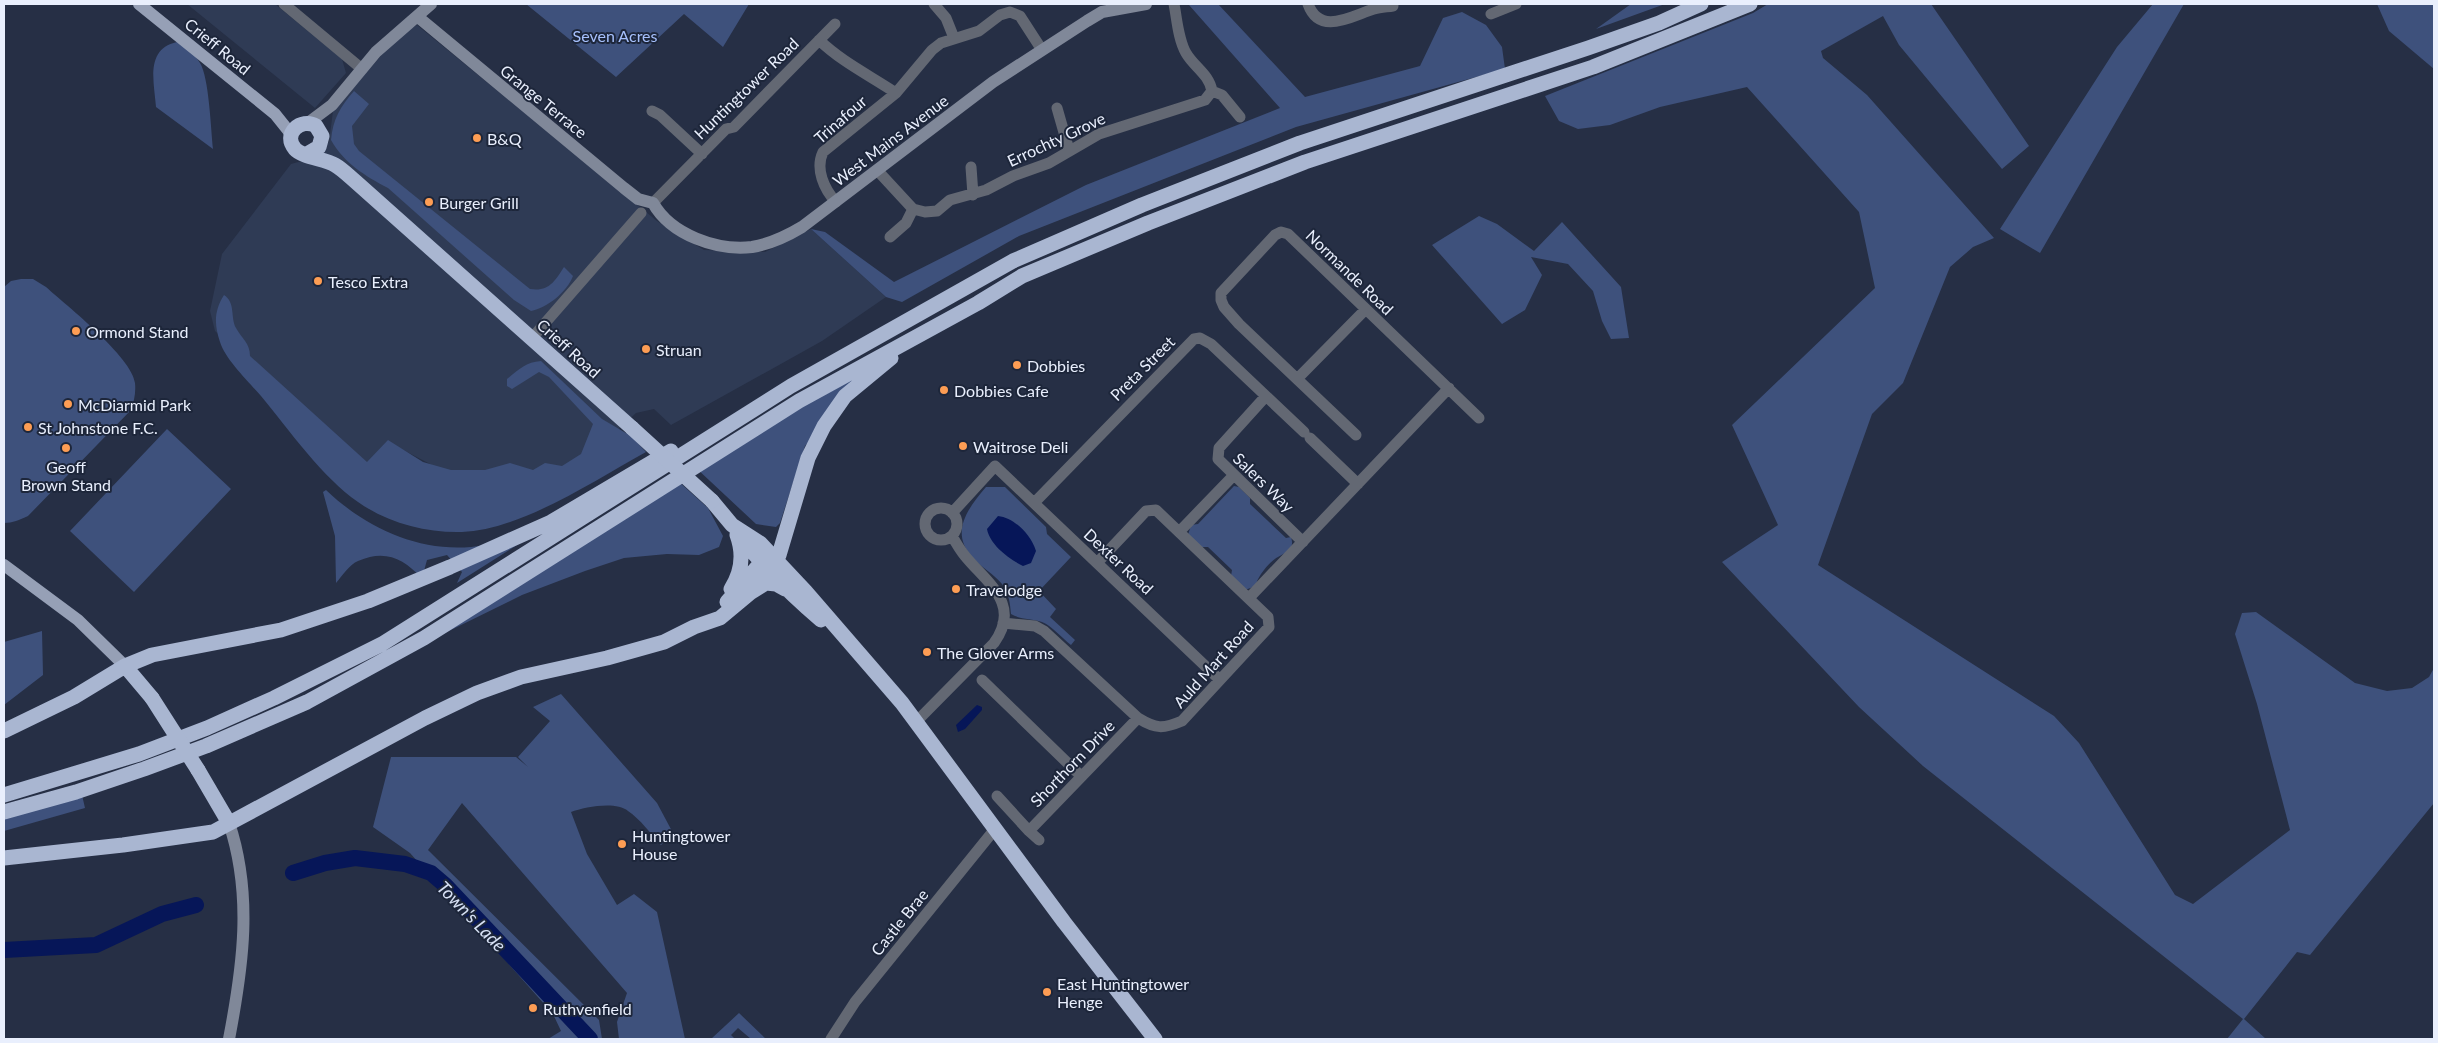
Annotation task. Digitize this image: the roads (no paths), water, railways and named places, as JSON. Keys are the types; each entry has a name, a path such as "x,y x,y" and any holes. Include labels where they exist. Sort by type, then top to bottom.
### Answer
{"highway":[{"path":"4,731 74,697 125,666 152,655 281,630 368,601 551,522 692,439 791,386 1013,261 1142,205 1300,143 1588,48 1659,23 1701,4"},
{"path":"4,812 76,792 144,769 206,746 307,702 424,638 790,406 978,303 1022,276 1148,223 1305,162 1593,67 1750,4"},
{"path":"316,126 321,136 317,150 307,154 294,148 300,127 316,126"},
{"name":"Crieff Road","path":"321,136 335,165"},
{"name":"Crieff Road","path":"307,154 335,165 532,338 712,501 732,525 760,543 768,562"},
{"path":"760,585 808,458 832,412 866,376 932,327"},
{"path":"4,795 138,754 207,728 328,672 382,644 791,386"},
{"path":"721,608 738,578 742,560 740,544 732,525"},
{"path":"768,562 785,589"},
{"path":"694,627 721,608 768,562"},
{"path":"768,562 806,592 916,722 1155,1039"},
{"path":"4,858 167,840 213,832 425,718 477,693 521,677 664,642 694,627 720,618 760,585 771,582 785,589 848,643"},
{"path":"125,666 152,698 229,823"}],"main road":[{"name":"Crieff Road","path":"139,4 275,114 300,127"},
{"path":"4,565 78,620 125,666"}],"street":[{"path":"284,4 362,69"},
{"path":"300,127 332,105 376,52 431,4"},
{"path":"934,4 946,18 954,38"},
{"name":"West Mains Avenue","path":"653,203 658,213 691,236 718,245 750,247 768,243 791,234 993,82 1042,50 1102,12 1116,7 1146,4"},
{"path":"1174,4 1184,51 1206,76 1212,91 1222,95 1240,117"},
{"path":"1308,4 1314,13 1321,18 1338,23 1375,8 1393,6"},
{"path":"1491,14 1510,5"},
{"name":"Trinafour","path":"836,202 822,180 820,158 823,152 896,93 932,50 954,38 979,31 1000,15 1010,12 1015,13 1023,20 1042,50"},
{"name":"Grange Terrace","path":"418,17 624,188 638,199 653,203"},
{"name":"Huntingtower Road","path":"653,203 726,129 734,127 835,24"},
{"name":"Trinafour","path":"818,40 848,65 896,93"},
{"name":"Errochty Grove","path":"913,209 937,212 950,200 973,195 1049,163 1099,134 1196,105 1205,100 1212,91"},
{"path":"321,136 332,105"},
{"path":"1057,108 1069,150"},
{"name":"Huntingtower Road","path":"652,111 702,154"},
{"path":"971,167 973,195"},
{"path":"878,170 913,209 906,224 890,237"},
{"path":"532,338 641,214"},
{"name":"Normande Road","path":"1356,435 1239,324 1221,300 1221,293 1274,235 1281,232 1288,234 1479,418"},
{"path":"1298,378 1365,310"},
{"name":"Preta Street","path":"1034,503 1194,339 1200,338 1209,343 1358,484"},
{"path":"1249,598 1449,388"},
{"name":"Salers Way","path":"1266,396 1219,448 1218,459 1303,542"},
{"name":"Dexter Road","path":"952,513 995,466 1220,680"},
{"path":"1180,532 1234,475"},
{"path":"944,508 952,513 957,522 952,536 938,540 929,535 925,525 927,515 935,509 944,508"},
{"name":"Auld Mart Road","path":"1003,624 1035,626 1044,631 1138,718 1149,725 1164,728 1182,722 1269,627 1268,617 1156,510 1146,511 1097,563"},
{"path":"916,722 994,643 1000,634 1003,624 1003,604 999,594 963,554 952,536"},
{"path":"982,680 1081,776"},
{"name":"Shorthorn Drive","path":"1029,831 1138,718"},
{"name":"Shorthorn Drive","path":"997,796 1039,840"},
{"path":"229,823 243,882 245,919 239,983 229,1039"},
{"name":"Castle Brae","path":"832,1037 854,1002 995,829"}],"waterway":[{"name":"Town's Lade","path":"293,873 325,863 355,858 405,864 431,873 445,885 590,1039"},
{"name":"Town's Lade","path":"4,950 96,945 162,914 196,905"}],"place":[{"name":"B&Q","path":"477,138"},
{"name":"Burger Grill","path":"429,202"},
{"name":"Tesco Extra","path":"318,281"},
{"name":"Ormond Stand","path":"76,331"},
{"name":"Struan","path":"646,349"},
{"name":"Dobbies","path":"1017,365"},
{"name":"Dobbies Cafe","path":"944,390"},
{"name":"McDiarmid Park","path":"68,404"},
{"name":"St Johnstone F.C.","path":"28,427"},
{"name":"Waitrose Deli","path":"963,446"},
{"name":"Geoff Brown Stand","path":"66,448"},
{"name":"Travelodge","path":"956,589"},
{"name":"The Glover Arms","path":"927,652"},
{"name":"Huntingtower House","path":"622,844"},
{"name":"East Huntingtower Henge","path":"1047,992"},
{"name":"Ruthvenfield","path":"533,1008"}],"park label":[{"name":"Seven Acres","path":"615,35"}]}
